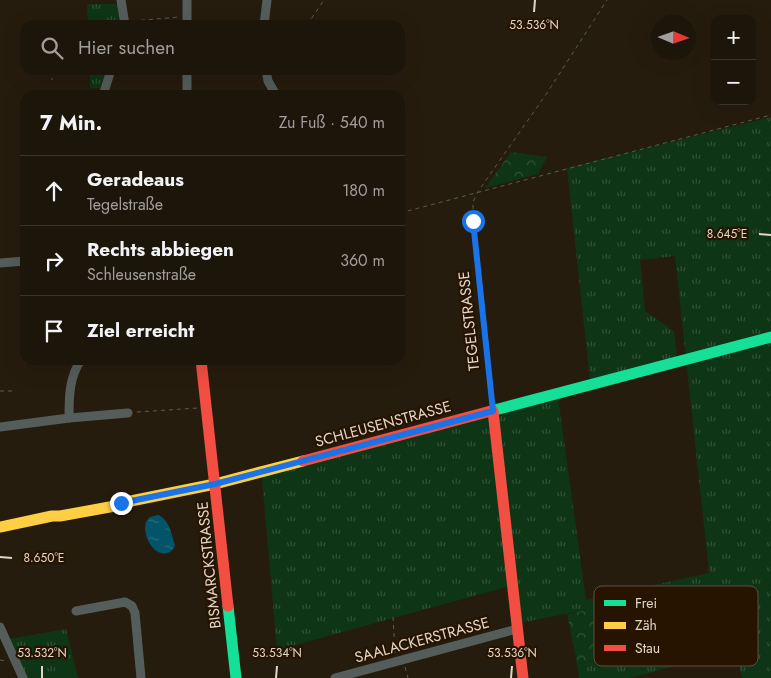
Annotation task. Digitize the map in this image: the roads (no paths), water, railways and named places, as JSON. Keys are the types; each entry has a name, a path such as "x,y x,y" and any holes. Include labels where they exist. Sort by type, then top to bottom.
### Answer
{"street":[{"path":"121,0 124,20"},
{"path":"187,0 187,20"},
{"path":"265,20 267,0"},
{"path":"105,90 109,75"},
{"path":"187,75 187,90"},
{"path":"267,75 268,82 273,90"},
{"path":"0,263 20,261"},
{"name":"SCHLEUSENSTRASSE","path":"0,527 115,506 121,503 215,484 771,337"},
{"path":"69,418 69,393 77,365"},
{"name":"BISMARCKSTRASSE","path":"202,365 236,678"},
{"path":"493,411 523,678"},
{"path":"0,426 128,412"},
{"path":"76,611 125,602 132,606 135,613 141,678"},
{"path":"0,627 23,678"},
{"name":"SAALACKERSTRASSE","path":"335,678 517,629"}],"water":[{"path":"158,515 168,524 175,545 171,551 165,554 154,549 145,531 148,519"}]}
